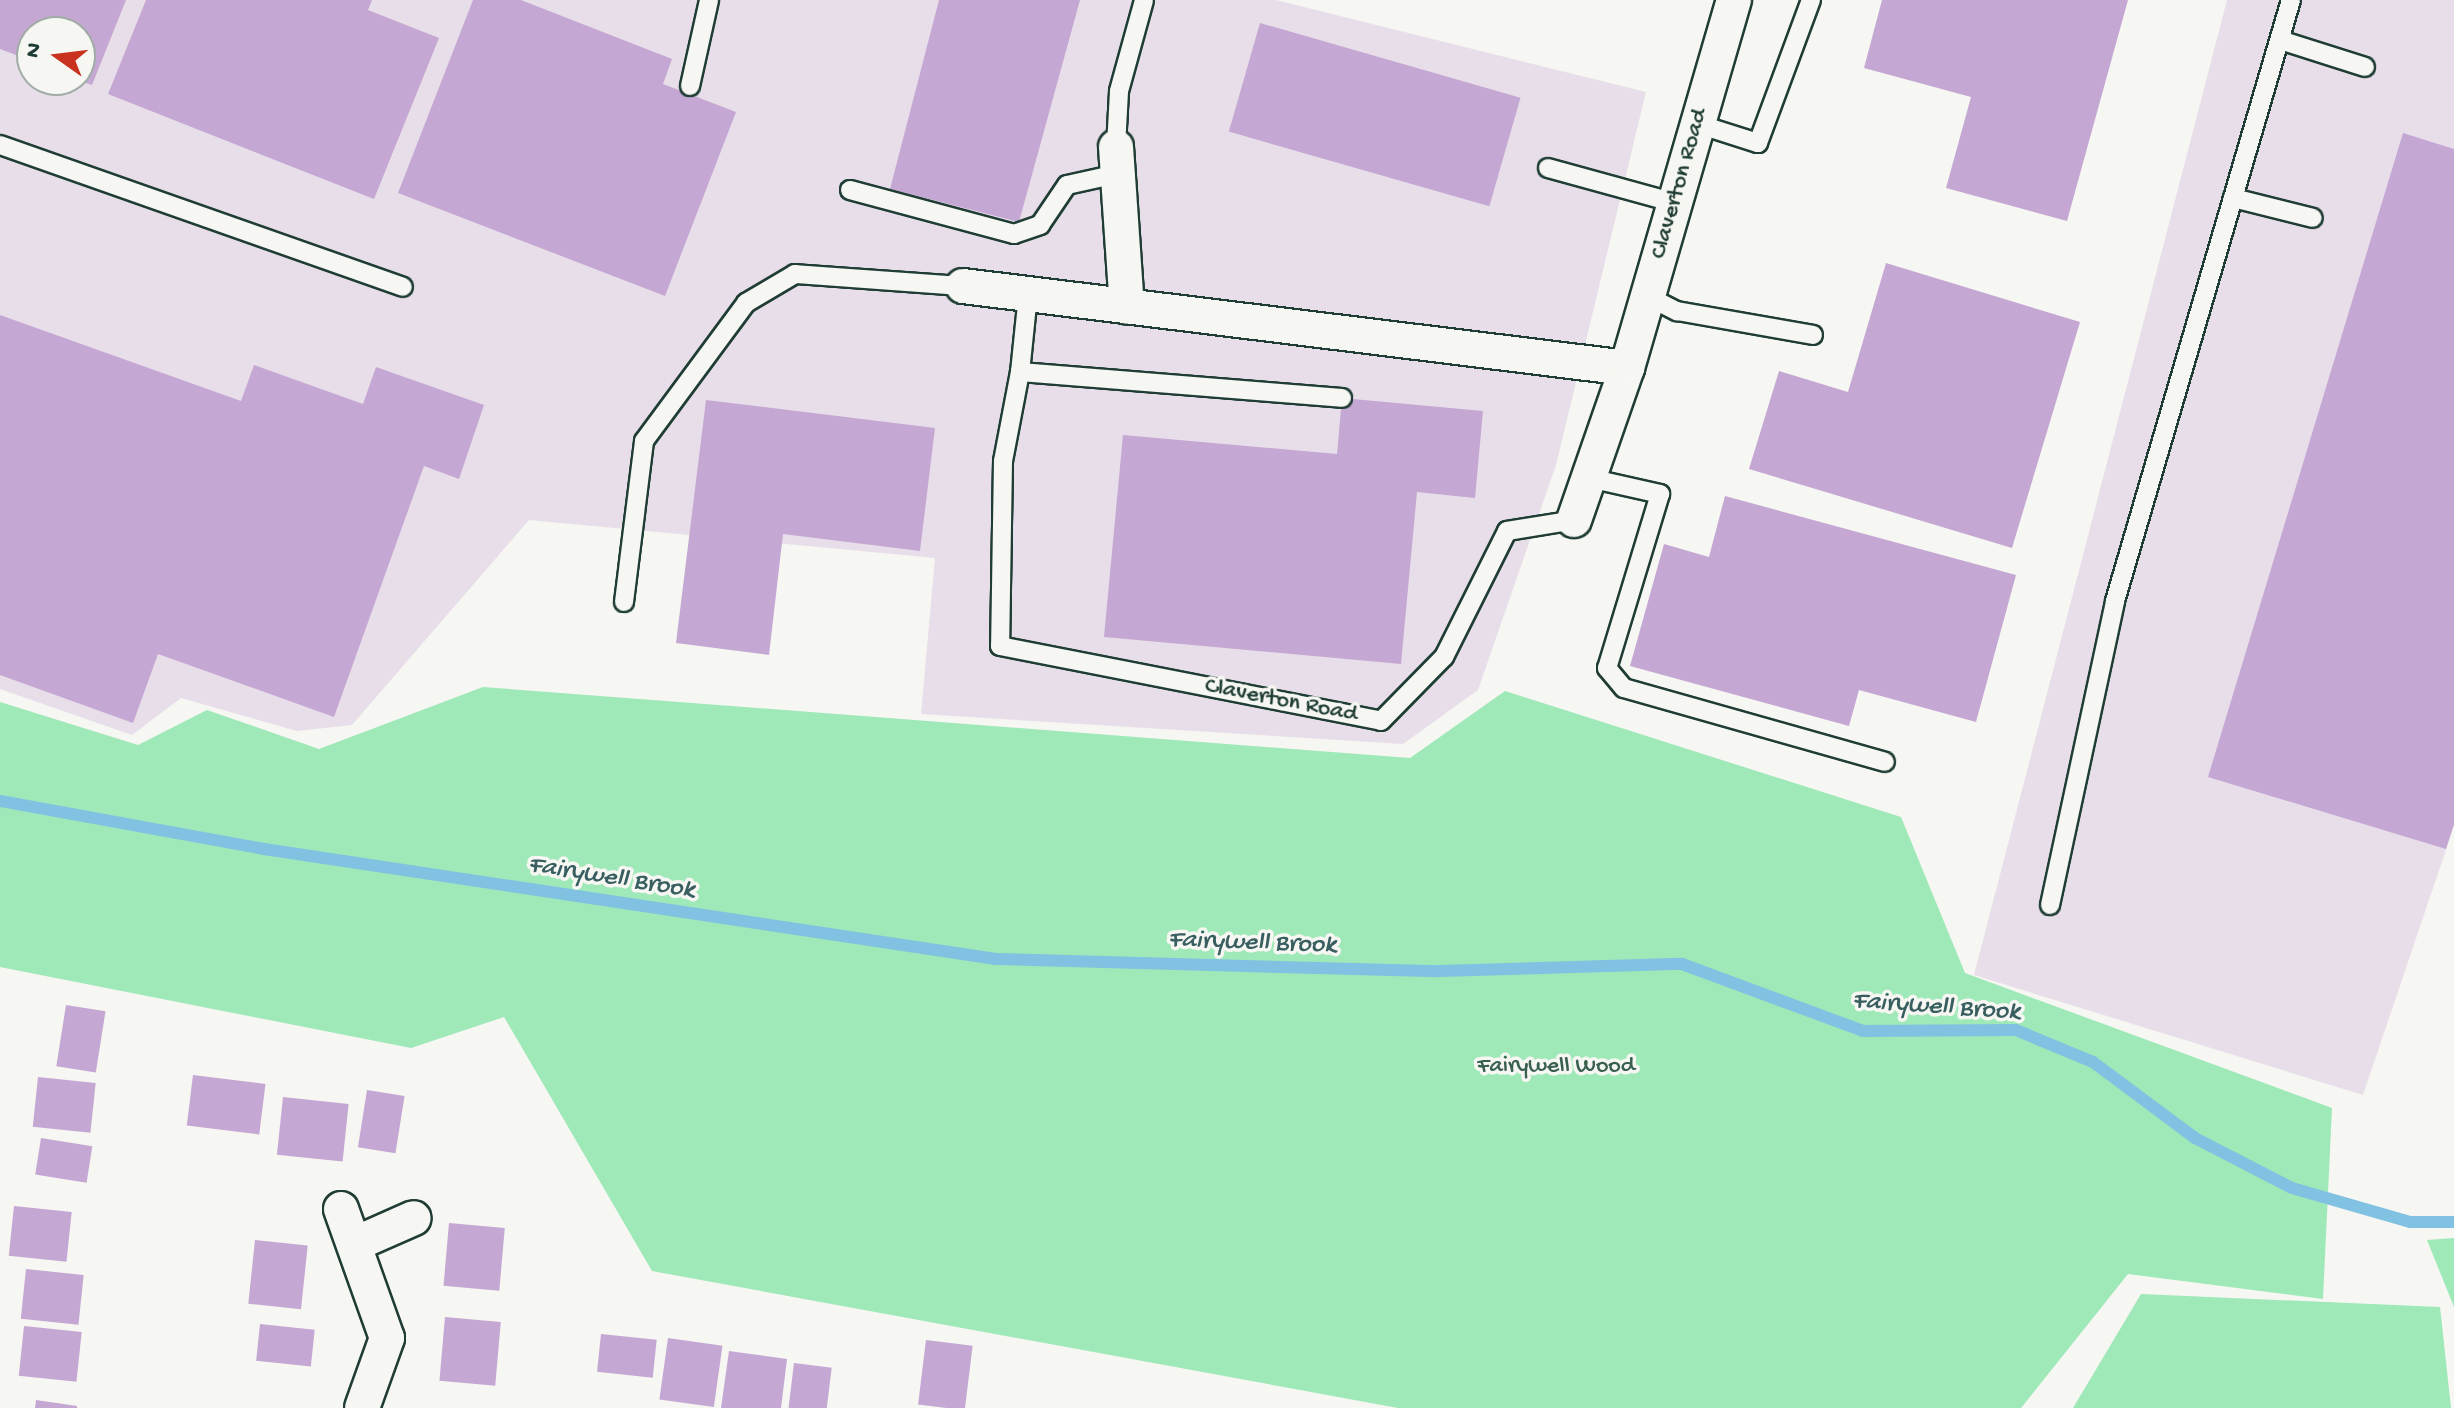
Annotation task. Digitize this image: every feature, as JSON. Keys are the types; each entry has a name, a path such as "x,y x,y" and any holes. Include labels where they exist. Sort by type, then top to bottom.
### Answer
{"street":[{"name":"Claverton Road","path":"1574,520 1627,368 1734,0"},
{"path":"1116,160 1127,307"},
{"path":"963,286 1627,368"},
{"path":"341,1209 387,1338 362,1408"},
{"path":"355,1244 414,1218"}],"lane":[{"path":"690,86 709,0"},
{"path":"850,190 1014,234 1040,225 1067,185 1116,160 1119,91 1144,0"},
{"path":"1698,124 1758,143 1811,0"},
{"path":"2050,905 2115,601 2291,0"},
{"path":"2280,40 2365,67"},
{"path":"0,145 403,287"},
{"path":"1548,168 1675,203"},
{"path":"2233,198 2313,218"},
{"path":"624,602 644,441 746,303 795,274 815,272 963,286"},
{"path":"1028,295 1020,372 1342,398"},
{"path":"1647,296 1677,311 1813,335"},
{"name":"Claverton Road","path":"1020,372 1003,461 1000,646 1381,721 1444,657 1507,531 1574,520"},
{"path":"1589,478 1660,494 1607,668 1624,688 1885,762"}],"shaded area":[{"path":"0,0 1276,0 1646,92 1556,465 1478,690 1403,744 921,714 935,558 529,520 352,725 297,731 181,698 132,735 0,689"},
{"path":"2227,0 2454,0 2454,826 2363,1095 1974,975"}],"green space":[{"name":"Fairywell Wood","path":"483,687 1410,758 1505,691 1901,817 1965,973 2332,1108 2323,1299 2128,1274 2021,1408 1398,1408 652,1271 504,1017 411,1048 0,967 0,702 138,745 207,710 319,749"},
{"path":"2454,1238 2454,1307 2427,1240"},
{"path":"2141,1294 2440,1307 2451,1408 2073,1408"}],"building":[{"path":"0,0 126,0 96,75 96,16 16,16 16,55 0,49"},
{"path":"146,0 372,0 368,10 439,38 374,199 108,94"},
{"path":"473,0 521,0 672,59 663,84 736,112 665,296 398,193"},
{"path":"939,0 1080,0 1019,222 890,189"},
{"path":"1882,0 2128,0 2067,221 1946,188 1971,97 1864,68"},
{"path":"1260,23 1521,98 1489,206 1229,132"},
{"path":"2403,133 2454,149 2454,824 2446,849 2208,777"},
{"path":"1886,263 2080,322 2012,548 1749,469 1779,371 1848,392"},
{"path":"0,315 241,401 254,365 363,404 376,367 484,405 459,479 424,466 334,717 158,654 133,723 0,675"},
{"path":"1342,398 1483,411 1475,498 1417,492 1401,664 1104,637 1123,435 1337,454"},
{"path":"706,400 935,428 920,551 783,534 769,655 676,643"},
{"path":"1725,496 2016,575 1976,722 1859,690 1849,726 1630,666 1664,544 1709,557"},
{"path":"66,1005 106,1011 96,1072 56,1066"},
{"path":"193,1075 265,1084 259,1135 187,1126"},
{"path":"38,1077 96,1083 90,1133 33,1127"},
{"path":"367,1090 405,1096 395,1153 358,1147"},
{"path":"283,1097 349,1104 343,1162 277,1155"},
{"path":"41,1138 92,1146 87,1183 35,1175"},
{"path":"14,1206 72,1212 66,1262 9,1256"},
{"path":"449,1223 505,1228 499,1291 444,1286"},
{"path":"255,1240 308,1246 301,1309 248,1304"},
{"path":"26,1269 84,1275 78,1325 21,1319"},
{"path":"445,1317 501,1322 495,1386 439,1381"},
{"path":"260,1324 315,1330 311,1367 256,1361"},
{"path":"24,1326 82,1332 76,1382 19,1376"},
{"path":"601,1334 657,1340 653,1378 597,1372"},
{"path":"668,1338 722,1346 714,1407 659,1399"},
{"path":"926,1340 973,1346 965,1408 918,1405"},
{"path":"729,1351 787,1359 781,1408 721,1408"},
{"path":"794,1363 832,1368 827,1408 789,1408"},
{"path":"36,1400 77,1406 77,1408 35,1408"}],"waterway":[{"name":"Fairywell Brook","path":"0,801 264,849 996,959 1439,971 1682,964 1863,1031 2016,1030 2093,1062 2195,1138 2292,1188 2410,1222 2454,1222"}]}
